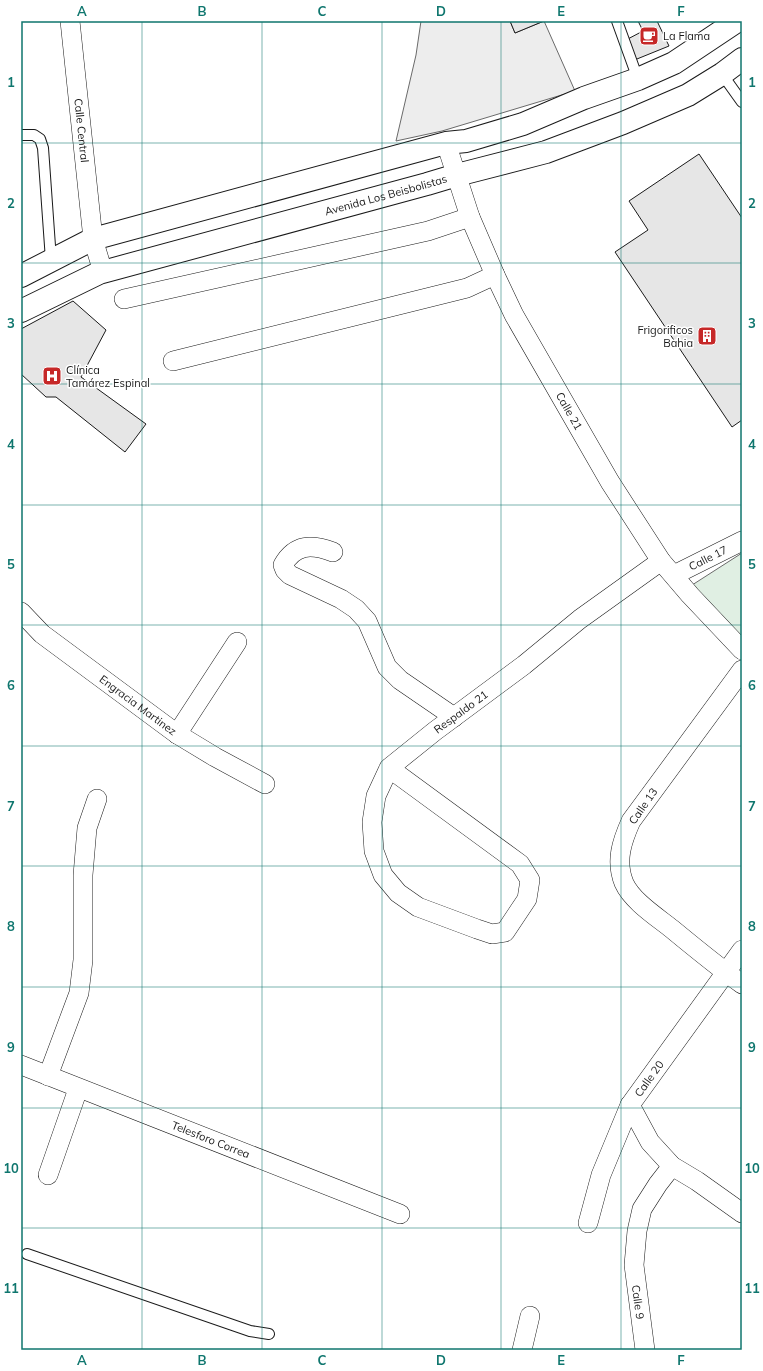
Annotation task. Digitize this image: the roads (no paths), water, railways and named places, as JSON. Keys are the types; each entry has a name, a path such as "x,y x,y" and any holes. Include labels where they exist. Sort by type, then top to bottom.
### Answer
{"main road":[{"path":"21,276 93,239 446,144 466,141 523,124 584,98 638,79 674,63 737,21"},
{"name":"Avenida Los Beisbolistas","path":"21,311 103,272 546,152 623,123 688,95 722,74 742,59"}],"street":[{"name":"Calle Central","path":"70,21 93,239 103,272"},
{"name":"Calle 21","path":"446,144 470,218 495,275 518,322 610,482 661,561 690,595 742,650"},
{"path":"124,299 428,231 470,218"},
{"path":"173,361 467,288 495,275"},
{"name":"Calle 17","path":"674,576 742,541"},
{"path":"333,552 320,547 298,548 288,555 283,565 285,570 290,575 341,599 356,609 367,621 387,666 400,680 454,717"},
{"name":"Respaldo 21","path":"390,768 520,864 530,880 527,899 505,932 492,934 418,907 398,893 383,875 374,851 372,822 376,796 390,768 454,717 524,665 580,619 661,561"},
{"name":"Engracia Martinez","path":"21,612 42,634 177,734 214,757 265,784"},
{"path":"177,734 237,642"},
{"name":"Calle 13","path":"742,670 631,821 622,841 619,863 624,883 635,899 742,984"},
{"path":"48,1076 79,993 83,960 84,875 87,828 97,799"},
{"name":"Calle 20","path":"588,1223 601,1175 630,1105 742,950"},
{"name":"Telesforo Correa","path":"21,1065 400,1214"},
{"path":"48,1175 78,1088"},
{"path":"630,1105 650,1142 672,1166 697,1181 742,1213"},
{"name":"Calle 9","path":"645,1350 634,1265 634,1253 642,1209 672,1166"},
{"path":"522,1350 530,1316"}],"lane":[{"path":"617,21 638,79"},
{"path":"722,74 742,102"},
{"path":"21,135 34,135 40,139 43,148 51,260"},
{"path":"27,1254 250,1331 269,1334"}],"place":[{"name":"La Flama","path":"649,36"},
{"name":"Frigorificos Bahia","path":"707,336"},
{"name":"Clínica Tamárez Espinal","path":"52,376"}]}
